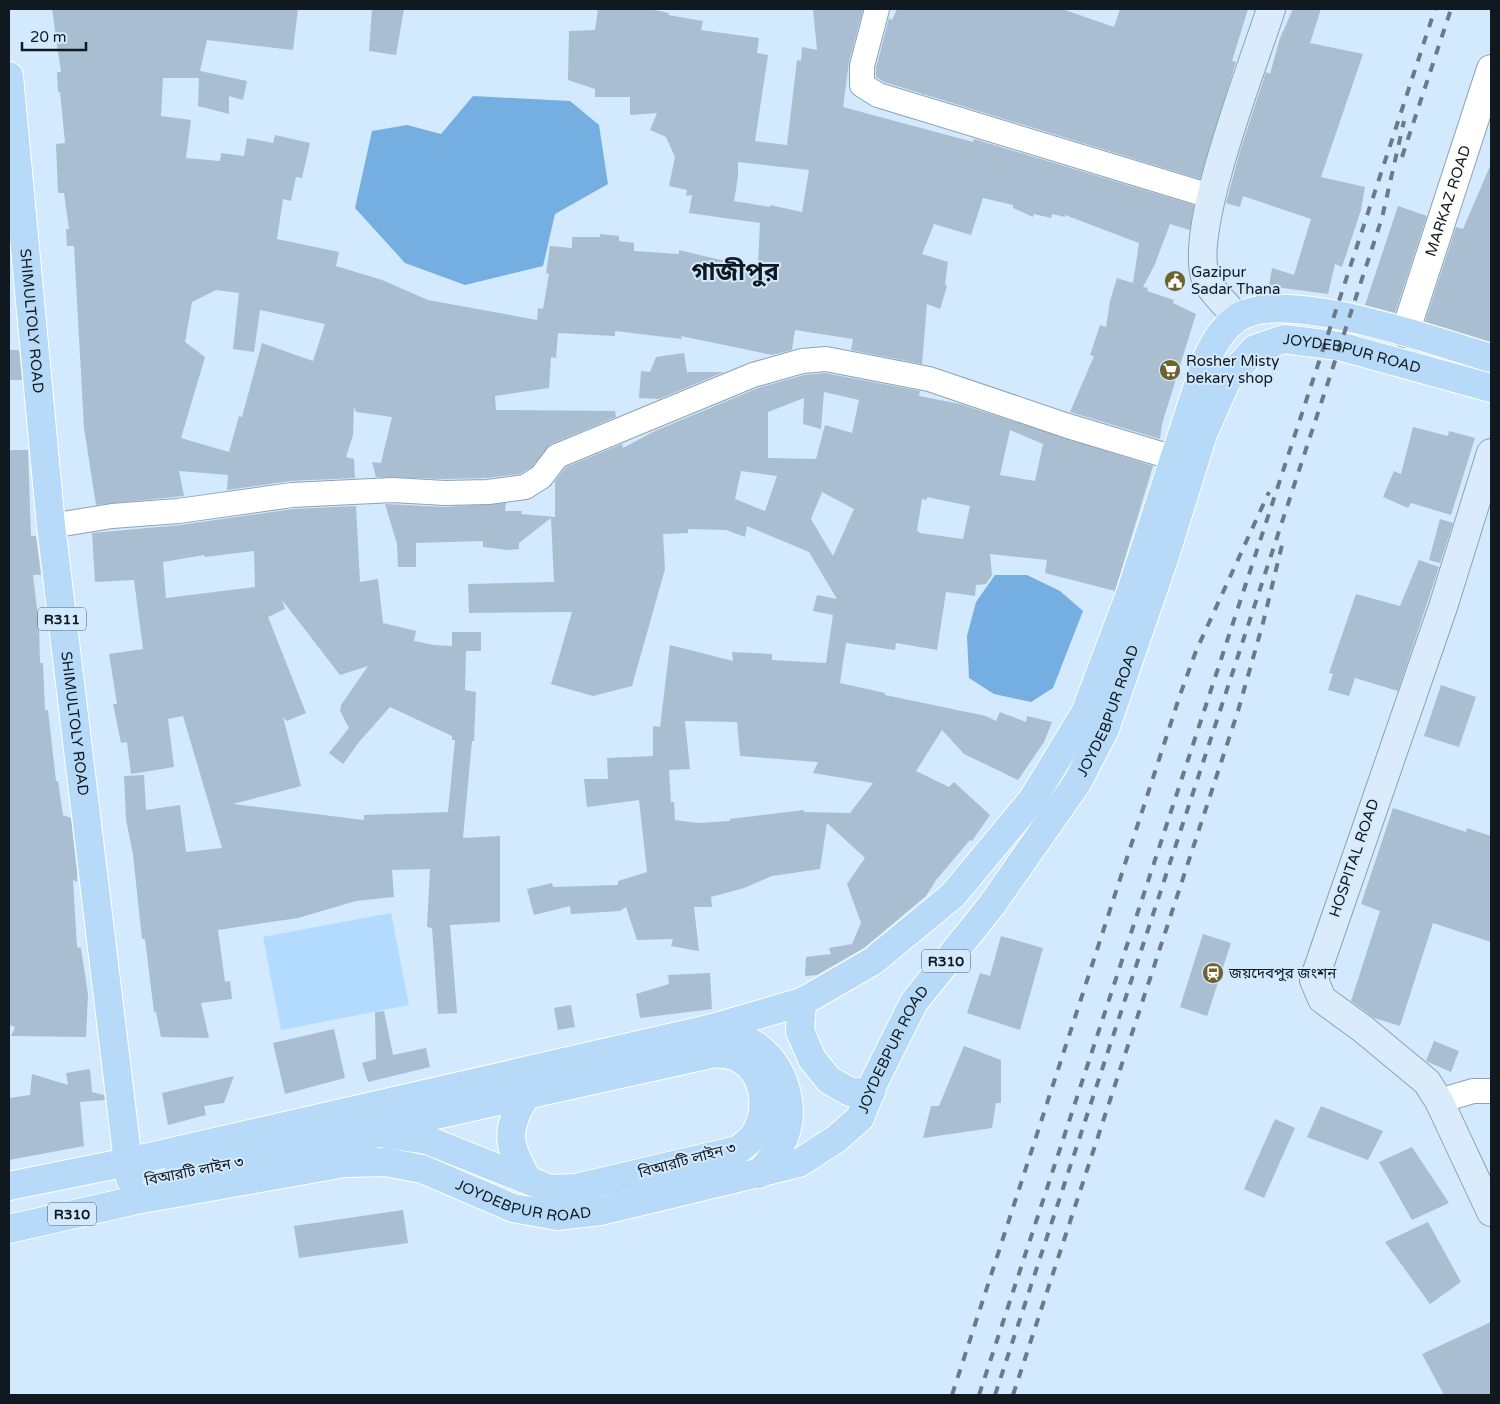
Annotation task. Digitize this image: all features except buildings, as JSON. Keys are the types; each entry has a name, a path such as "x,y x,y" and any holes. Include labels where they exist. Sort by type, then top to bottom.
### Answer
{"main road":[{"path":"1237,317 1206,279 1203,248 1210,196 1271,9"},
{"name":"SHIMULTOLY ROAD","path":"9,76 51,526 132,1182"},
{"name":"JOYDEBPUR ROAD","path":"132,1182 713,1028 802,1002 873,961 953,895 1032,800 1085,714 1130,597 1207,358 1218,336 1237,317 1261,310 1303,308 1334,313 1491,358"},
{"name":"JOYDEBPUR ROAD","path":"132,1182 345,1163 386,1162 422,1169 472,1188 513,1208 557,1216 601,1211 799,1163 836,1139 860,1118 870,1092 914,1002 991,906 1077,783 1101,737 1164,559 1203,434 1227,380 1255,349 1284,338 1339,346 1491,388"},
{"name":"HOSPITAL ROAD","path":"1491,453 1443,607 1314,980 1322,999 1363,1029 1427,1082 1440,1101 1491,1212"},
{"path":"802,1002 800,1031 812,1059 829,1080 850,1092 870,1092"},
{"path":"713,1028 758,1046 772,1060 784,1081 789,1104 787,1129 780,1146 759,1174"},
{"name":"বিআরটি লাইন ৩","path":"9,1210 132,1182 379,1133 422,1118 715,1053 734,1056 754,1068 763,1090 762,1114 752,1137 738,1150 576,1188 550,1189 427,1140 379,1133"},
{"path":"526,1096 514,1114 509,1133 518,1163 528,1180"},
{"name":"R310","path":"9,1186 132,1182"},
{"name":"R310","path":"9,1228 132,1182"}],"street":[{"path":"877,9 862,66 862,85 878,95 1210,196"},
{"name":"MARKAZ ROAD","path":"1405,333 1491,69"},
{"path":"51,526 112,516 178,511 292,495 394,490 445,493 488,492 524,487 541,477 557,456 753,376 802,361 826,359 929,379 1068,426 1174,458"},
{"path":"1440,1101 1472,1091 1491,1091"}],"shaded area":[{"path":"473,96 570,101 599,125 608,184 555,214 543,266 465,285 405,263 355,208 372,131 407,125 441,134"},
{"path":"995,575 1027,575 1060,591 1083,611 1053,688 1031,702 994,694 969,678 967,636 976,602"},
{"path":"391,913 409,1005 281,1030 263,937"}],"railway":[{"path":"979,1395 1435,9"},
{"path":"1402,157 1451,9"},
{"path":"995,1395 1382,218 1404,121"},
{"path":"952,1395 1180,695 1196,651 1269,492"},
{"path":"1013,1395 1238,711 1263,623 1284,537"}],"place":[{"name":"Gazipur Sadar Thana","path":"1175,281"},
{"name":"Rosher Misty bekary shop","path":"1170,370"},
{"name":"জয়দেবপুর জংশন","path":"1213,973"}],"district":[{"name":"গাজীপুর","path":"735,271"}]}
